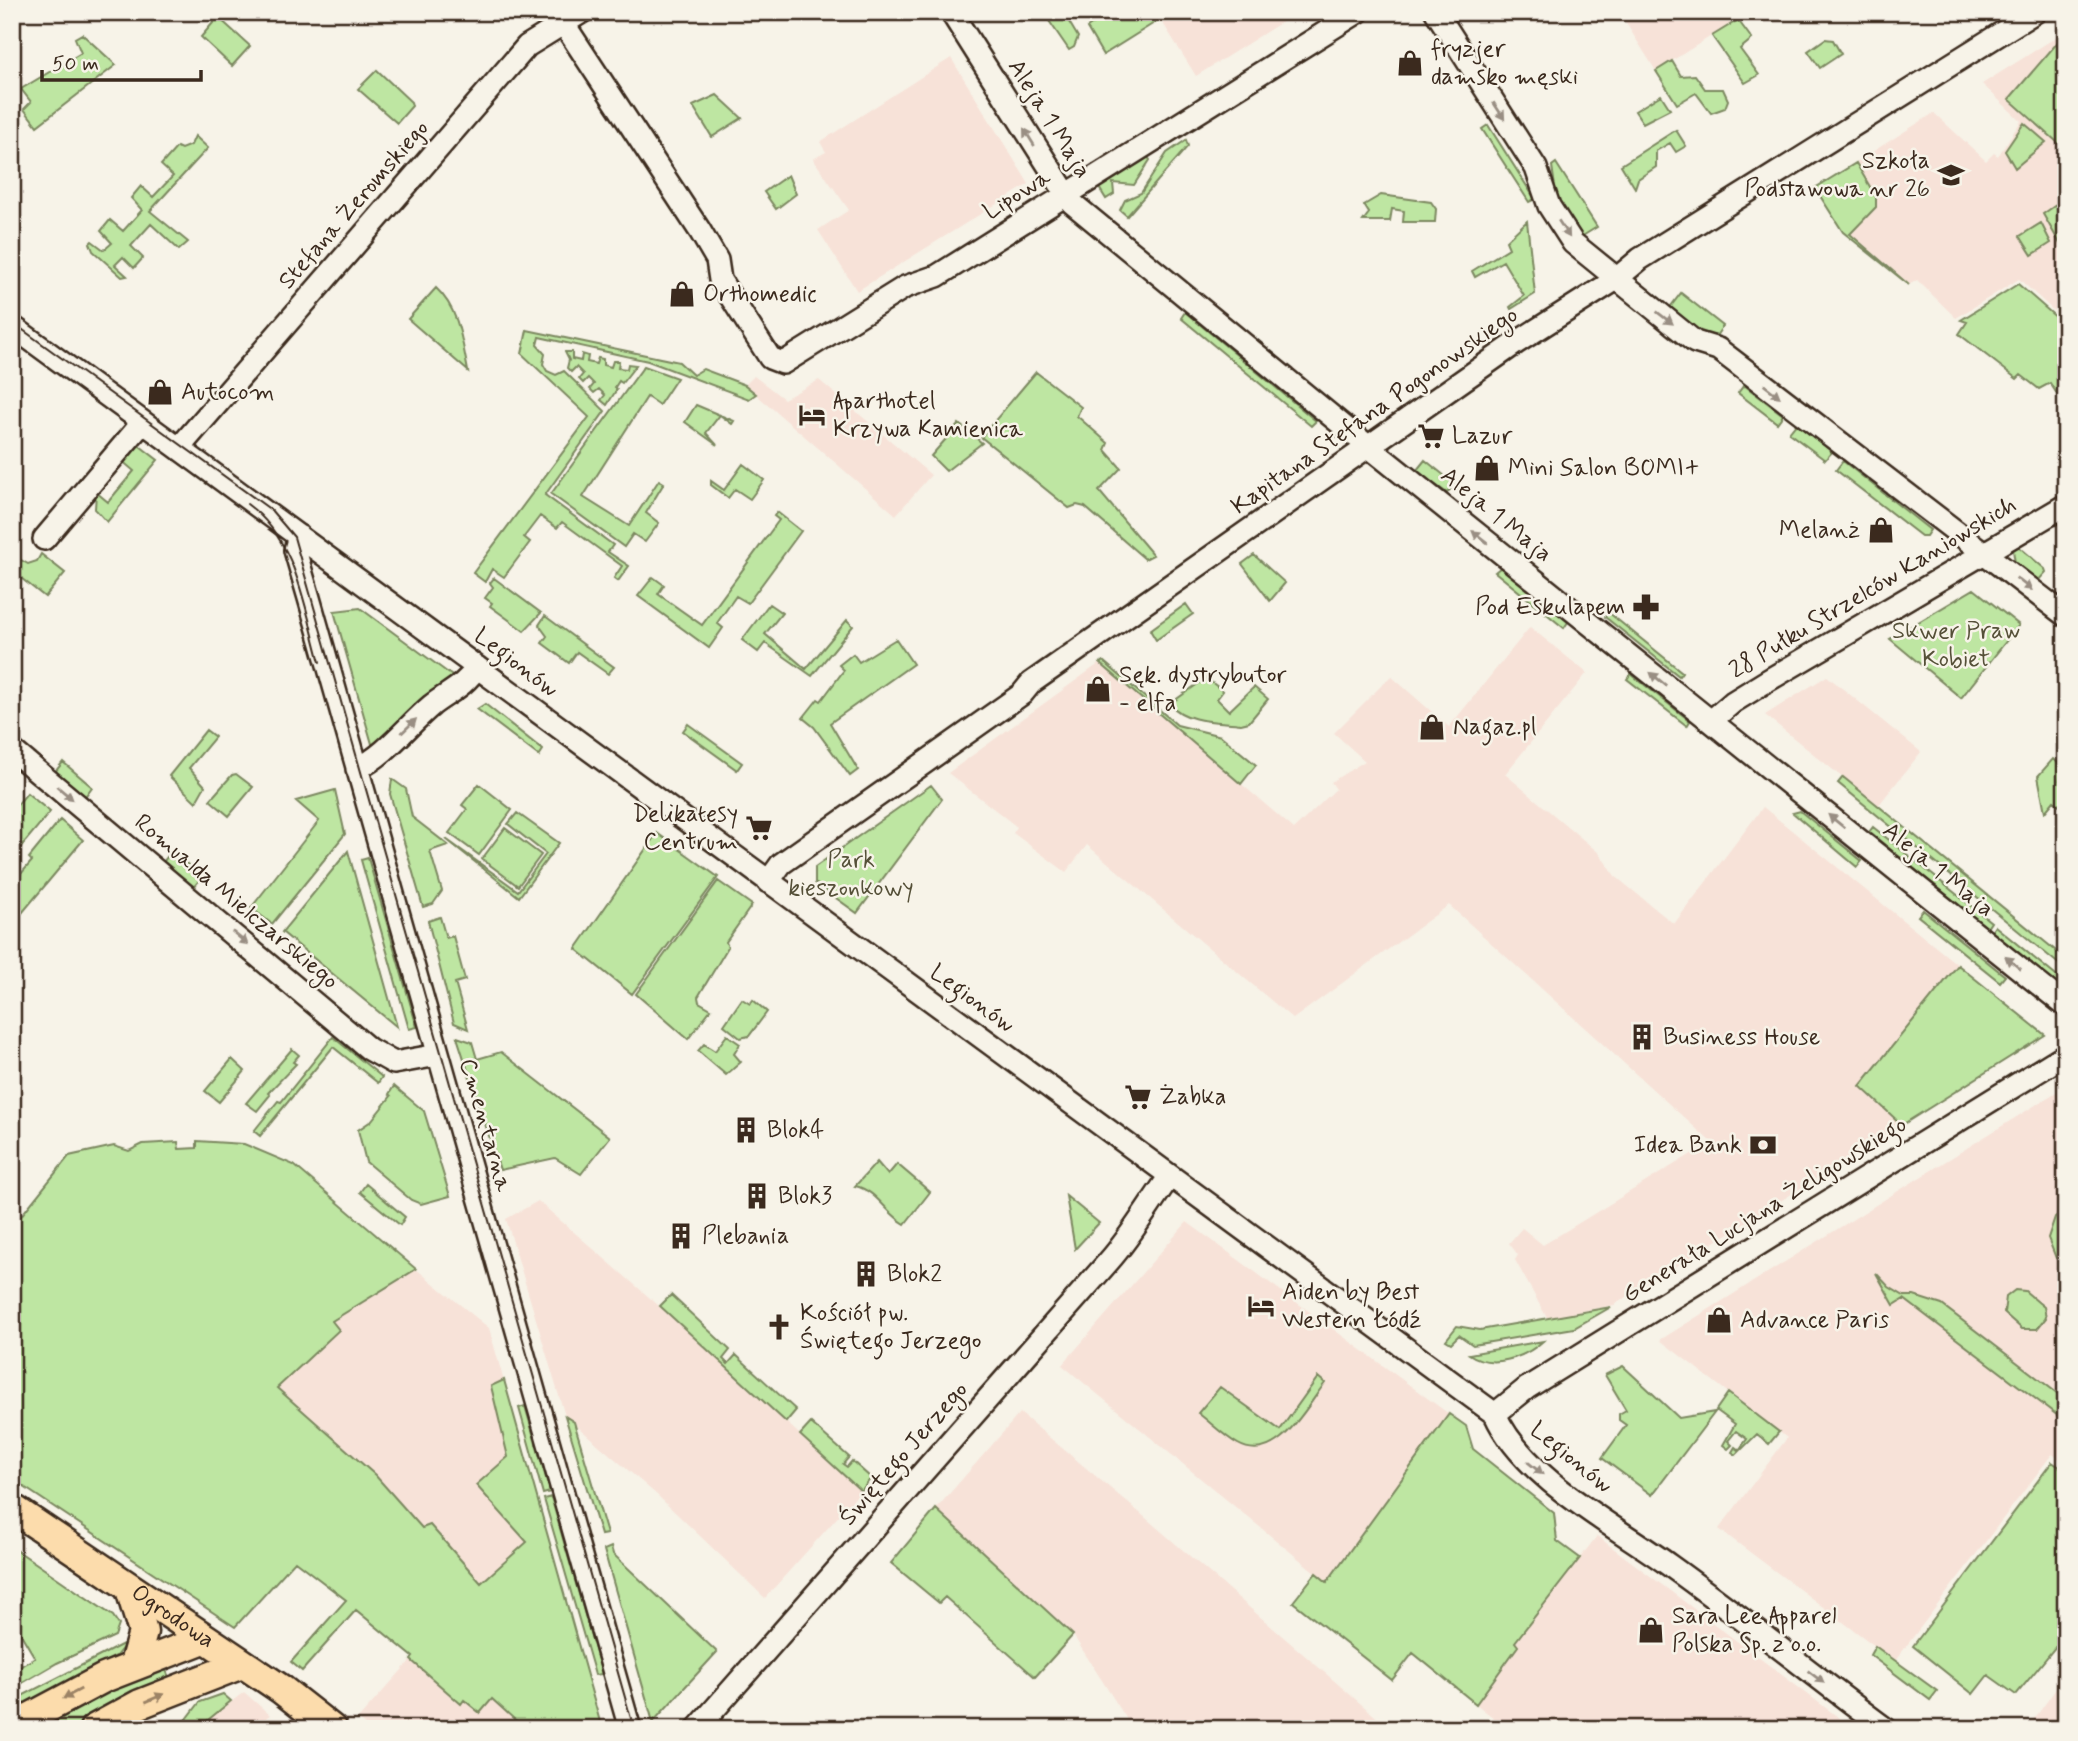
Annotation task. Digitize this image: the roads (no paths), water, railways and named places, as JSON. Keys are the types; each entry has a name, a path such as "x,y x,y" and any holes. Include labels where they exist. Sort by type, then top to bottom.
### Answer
{"main road":[{"name":"Ogrodowa","path":"12,1508 292,1697 332,1729"},
{"path":"130,1589 143,1632 134,1664"},
{"path":"12,1727 134,1664 204,1639"},
{"path":"94,1729 140,1704 242,1664"}],"street":[{"name":"Aleja 1 Maja","path":"951,12 1065,195 1368,447 2066,1006"},
{"name":"Lipowa","path":"567,16 717,260 720,279 770,358 783,363 905,287 931,280 1358,12"},
{"path":"1436,12 1536,168 1549,206 1573,243 1615,280 1695,342 1718,349 2066,616"},
{"name":"Kapitana Stefana Pogonowskiego","path":"768,882 781,864 1022,694 1031,683 1516,344 1615,280 1640,259 2035,12"},
{"name":"Stefana Żeromskiego","path":"180,449 513,61 527,46 567,16"},
{"name":"Legionów","path":"12,326 1495,1415 1511,1446 1544,1476 1670,1566 1886,1729"},
{"path":"44,539 143,422"},
{"name":"28 Pułku Strzelców Kaniowskich","path":"1711,721 1732,702 1982,552 2066,505"},
{"name":"Cmentarna","path":"299,536 295,550 629,1729"},
{"path":"357,769 379,758 432,705 463,686 477,667"},
{"name":"Romualda Mielczarskiego","path":"12,750 369,1049 394,1063 438,1055"},
{"name":"Generała Lucjana Żeligowskiego","path":"1495,1415 1527,1388 2066,1054"},
{"name":"Świętego Jerzego","path":"697,1729 1130,1237 1141,1214 1170,1176"}],"tram line":[{"path":"12,322 271,510 294,537 634,1729"},
{"path":"247,504 264,519 288,555 303,597 320,662"}],"place":[{"name":"fryzjer damsko męski","path":"1410,63"},
{"name":"Szkoła Podstawowa nr 26","path":"1951,175"},
{"name":"Orthomedic","path":"682,294"},
{"name":"Autocom","path":"160,392"},
{"name":"Aparthotel Krzywa Kamienica","path":"812,415"},
{"name":"Lazur","path":"1431,436"},
{"name":"Mini Salon BOMI+","path":"1487,468"},
{"name":"Melanż","path":"1881,530"},
{"name":"Pod Eskulapem","path":"1646,607"},
{"name":"Sęk. dystrybutor - elfa","path":"1098,689"},
{"name":"Nagaz.pl","path":"1432,727"},
{"name":"Delikatesy Centrum","path":"759,828"},
{"name":"Business House","path":"1642,1037"},
{"name":"Żabka","path":"1138,1097"},
{"name":"Blok4","path":"746,1130"},
{"name":"Idea Bank","path":"1763,1145"},
{"name":"Blok3","path":"757,1196"},
{"name":"Plebania","path":"681,1236"},
{"name":"Blok2","path":"866,1274"},
{"name":"Aiden by Best Western Łódź","path":"1261,1306"},
{"name":"Advance Paris","path":"1719,1320"},
{"name":"Kościół pw. Świętego Jerzego","path":"779,1327"},
{"name":"Sara Lee Apparel Polska Sp. z o.o.","path":"1651,1630"}],"park label":[{"name":"Skwer Praw Kobiet","path":"1956,645"},
{"name":"Park kieszonkowy","path":"851,874"}]}
